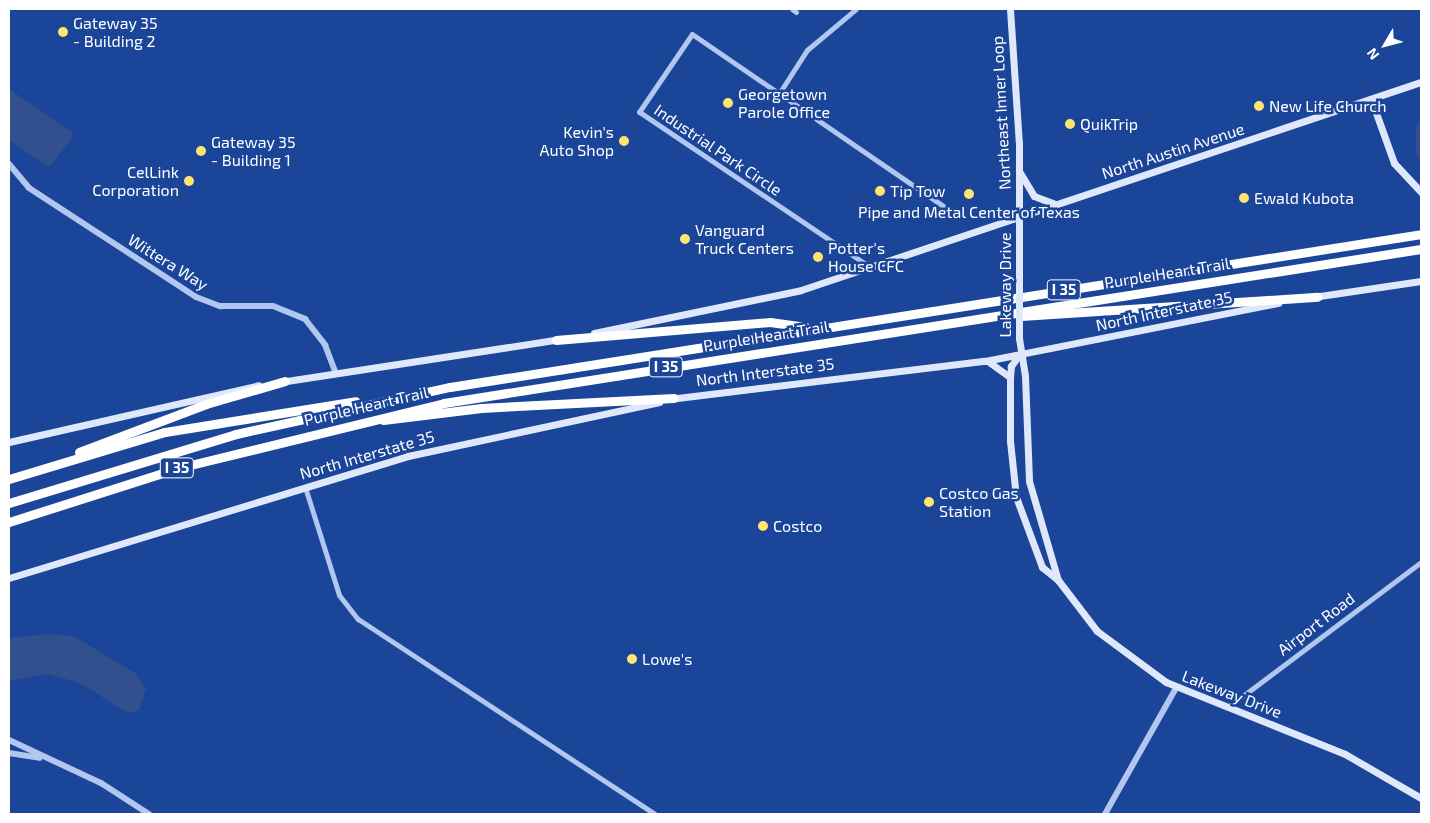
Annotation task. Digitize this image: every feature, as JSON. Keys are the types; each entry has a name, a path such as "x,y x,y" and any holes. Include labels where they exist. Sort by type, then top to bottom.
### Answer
{"highway":[{"name":"Purple Heart Trail","path":"9,503 183,449 393,398 813,328 1421,234"},
{"name":"Purple Heart Trail","path":"9,522 178,468 444,403 1421,249"},
{"path":"986,317 1317,297"},
{"path":"556,340 770,322 813,328"},
{"path":"34,471 155,422 284,381"},
{"path":"9,479 192,426 393,398"},
{"path":"348,425 481,408 674,398"}],"main road":[{"name":"Northeast Inner Loop","path":"1010,9 1019,169 1019,215"},
{"name":"North Austin Avenue","path":"1019,215 1421,82"},
{"path":"1371,99 1394,163 1421,192"},
{"path":"1019,169 1034,196 1055,204"},
{"path":"9,442 284,381 556,340 731,308 870,267 1019,215"},
{"name":"Lakeway Drive","path":"1019,215 1019,355 1025,376 1029,481 1058,580"},
{"name":"North Interstate 35","path":"9,578 417,454 674,398 985,361 1181,319 1421,281"},
{"name":"Lakeway Drive","path":"1019,355 1010,366 1010,440 1016,497 1042,567 1058,580 1106,640 1176,688 1345,754 1421,798"},
{"path":"985,361 999,365 1010,377"}],"street":[{"path":"780,92 807,50 856,9"},
{"name":"Industrial Park Circle","path":"870,267 639,112 692,34 780,92 948,209"},
{"name":"Wittera Way","path":"9,164 29,188 196,297 220,306 273,306 304,319 325,345 336,373"},
{"path":"305,487 339,595 358,619 655,814"},
{"name":"Airport Road","path":"1228,708 1421,562"},
{"path":"1105,814 1176,688"},
{"path":"9,740 40,758 101,783 149,814"},
{"path":"9,753 40,758"}],"water":[{"path":"9,89 72,132 71,140 49,167 9,140"},
{"path":"49,634 73,636 135,673 146,689 139,710 132,713 121,709 80,683 48,674 9,681 9,638"}],"waterway":[{"path":"1421,127 1421,152"}],"place":[{"name":"Gateway 35 - Building 2","path":"63,32"},
{"name":"Georgetown Parole Office","path":"728,103"},
{"name":"New Life Church","path":"1259,106"},
{"name":"QuikTrip","path":"1070,124"},
{"name":"Kevin's Auto Shop","path":"624,141"},
{"name":"Gateway 35 - Building 1","path":"201,151"},
{"name":"CelLink Corporation","path":"189,181"},
{"name":"Tip Tow","path":"880,191"},
{"name":"Pipe and Metal Center of Texas","path":"969,194"},
{"name":"Ewald Kubota","path":"1244,198"},
{"name":"Vanguard Truck Centers","path":"685,239"},
{"name":"Potter's House CFC","path":"818,257"},
{"name":"Costco Gas Station","path":"929,502"},
{"name":"Costco","path":"763,526"},
{"name":"Lowe's","path":"632,659"}]}
